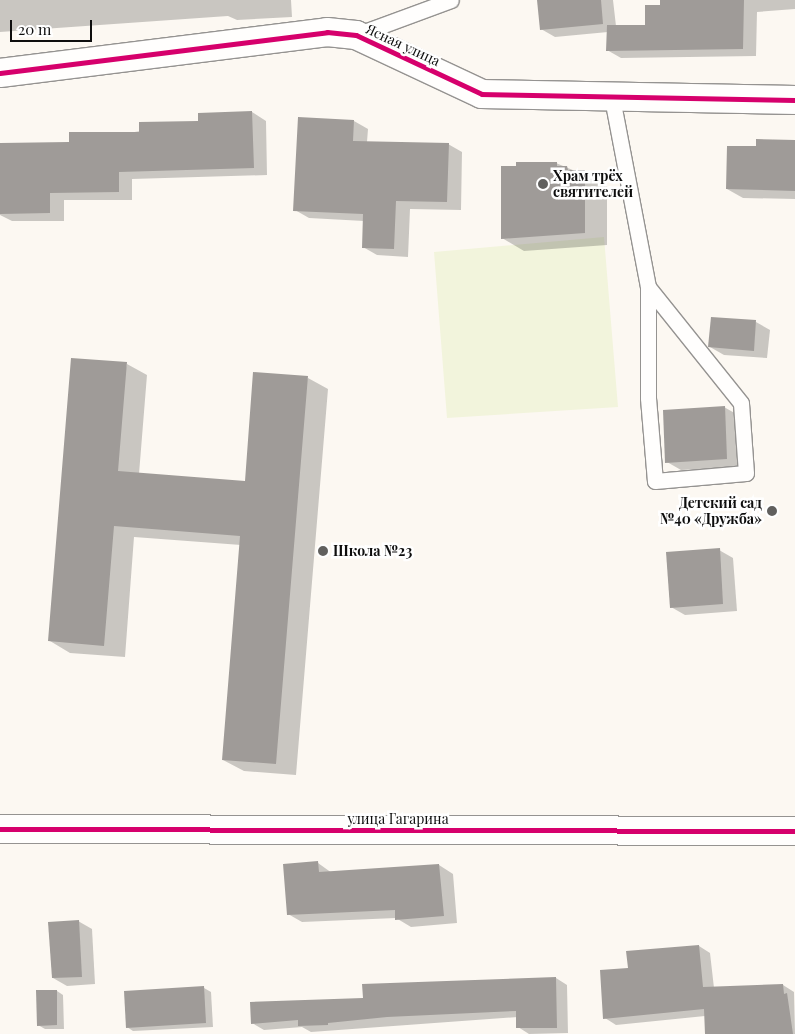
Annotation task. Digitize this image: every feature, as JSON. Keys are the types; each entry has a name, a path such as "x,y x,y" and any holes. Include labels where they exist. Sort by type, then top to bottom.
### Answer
{"street":[{"name":"Ясная улица","path":"0,73 327,32 356,35 482,94 612,98 795,100"},
{"name":"улица Гагарина","path":"0,828 795,831"}],"lane":[{"path":"356,35 451,0"},
{"path":"612,98 648,287 648,398 655,481 746,473 741,403 648,287"}],"green space":[{"path":"604,237 618,407 447,418 434,252"}],"building":[{"path":"537,0 601,0 603,24 540,30"},
{"path":"660,0 744,0 743,49 606,51 607,25 645,25 645,5 660,5"},
{"path":"252,111 254,168 119,172 119,192 50,193 50,213 0,214 0,143 69,142 69,132 139,132 139,122 198,121 198,113"},
{"path":"298,117 354,120 353,141 449,143 447,202 396,201 394,249 362,248 363,214 293,211"},
{"path":"756,139 795,140 795,191 726,189 727,146 756,146"},
{"path":"516,162 557,162 557,166 567,166 568,170 585,170 585,233 501,239 501,166 516,166"},
{"path":"711,317 756,320 754,351 708,347"},
{"path":"71,358 127,362 118,471 245,481 253,372 308,376 276,764 222,760 240,536 114,526 104,646 48,641"},
{"path":"725,406 727,459 665,463 663,410"},
{"path":"720,548 723,604 670,608 666,552"},
{"path":"318,861 319,872 439,864 444,916 395,920 395,910 287,915 283,864"},
{"path":"79,920 82,977 52,978 48,922"},
{"path":"699,945 703,987 783,984 784,994 787,993 793,1034 705,1034 704,1009 603,1019 600,970 628,968 626,951"},
{"path":"556,977 557,1028 516,1028 516,1011 387,1017 328,1023 328,1025 298,1026 298,1020 251,1024 250,1002 363,998 362,984"},
{"path":"204,986 206,1023 126,1028 124,991"},
{"path":"36,990 57,990 57,1025 37,1026"}],"cycle path":[{"path":"0,73 327,32 356,35 482,94 795,100"},
{"path":"0,829 795,831"}],"place":[{"name":"Храм трёх святителей","path":"543,184"},
{"name":"Детский сад №40 «Дружба»","path":"772,511"},
{"name":"Школа №23","path":"323,551"}]}
